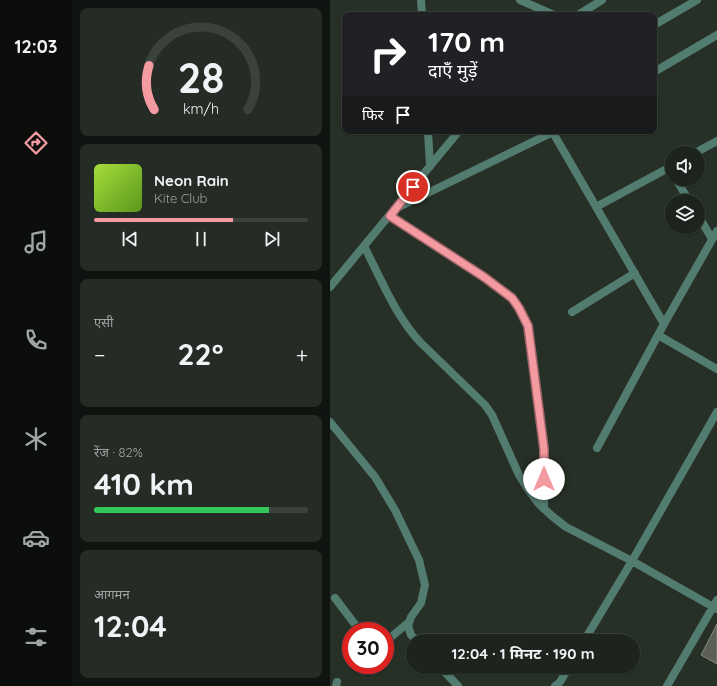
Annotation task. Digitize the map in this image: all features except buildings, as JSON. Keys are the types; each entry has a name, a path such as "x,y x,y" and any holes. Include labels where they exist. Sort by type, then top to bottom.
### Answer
{"street":[{"path":"421,0 422,12"},
{"path":"520,0 547,12"},
{"path":"583,12 602,0"},
{"path":"657,23 698,0"},
{"path":"657,70 717,35"},
{"path":"428,134 430,166"},
{"path":"330,287 457,134"},
{"path":"396,208 547,134"},
{"path":"555,134 664,324"},
{"path":"705,148 717,141"},
{"path":"596,207 665,171"},
{"path":"390,216 484,277 512,298 519,308 528,326 544,449 544,509"},
{"path":"705,227 712,239"},
{"path":"597,448 664,324 717,231"},
{"path":"364,246 410,332 486,405 492,415 519,476 538,503 566,527 716,605 667,686"},
{"path":"572,312 635,273"},
{"path":"658,335 717,369"},
{"path":"588,634 632,561 717,412"},
{"path":"330,422 375,477 395,510 420,560 425,585 421,603 411,616 409,622 408,626 412,634"},
{"path":"335,598 353,622"},
{"path":"394,634 409,622"},
{"path":"447,674 458,686"},
{"path":"560,685 566,674"}],"route":[{"path":"413,187 390,216 484,277 512,298 528,326 544,449 544,479"}]}
